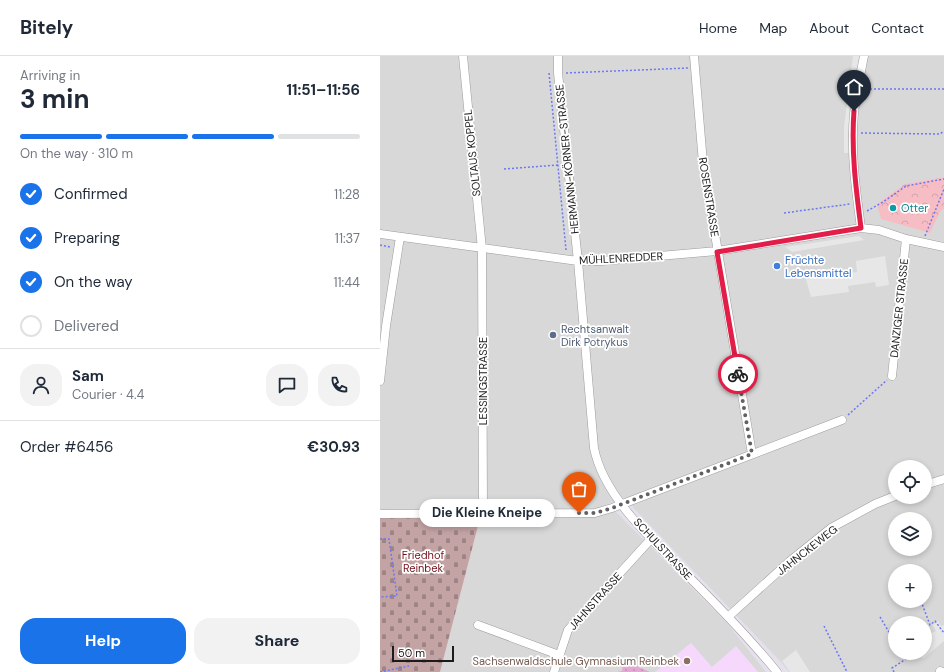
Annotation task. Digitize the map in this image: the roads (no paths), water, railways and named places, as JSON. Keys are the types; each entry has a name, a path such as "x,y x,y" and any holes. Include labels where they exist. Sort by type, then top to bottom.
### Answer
{"street":[{"name":"SOLTAUS KOPPEL","path":"463,56 482,249"},
{"name":"HERMANN-KÖRNER-STRASSE","path":"558,56 558,74 578,262"},
{"name":"ROSENSTRASSE","path":"694,56 703,163 752,454"},
{"path":"861,228 854,170 853,132 858,89 864,56"},
{"name":"MÜHLENREDDER","path":"380,234 578,262 601,262 717,252 861,228 879,230 906,239 944,247"},
{"path":"380,381 386,326 400,237"},
{"name":"DANZIGER STRASSE","path":"892,376 906,239"},
{"name":"LESSINGSTRASSE","path":"482,249 483,513"},
{"name":"SCHULSTRASSE","path":"578,262 594,448 597,464 622,504 651,539 728,617 778,672"},
{"path":"380,514 590,513 622,504 842,420"},
{"path":"932,483 944,479"},
{"name":"JAHNCKEWEG","path":"728,617 831,528 875,504 888,499"},
{"name":"JAHNSTRASSE","path":"554,672 568,630 651,539"},
{"path":"478,625 559,655"}],"place":[{"name":"Otter","path":"893,208"},
{"name":"Früchte Lebensmittel","path":"777,266"},
{"name":"Rechtsanwalt Dirk Potrykus","path":"553,335"},
{"name":"Die Kleine Kneipe","path":"579,513"},
{"name":"Sachsenwaldschule Gymnasium Reinbek","path":"687,661"}],"park label":[{"name":"Friedhof Reinbek","path":"423,561"}]}
